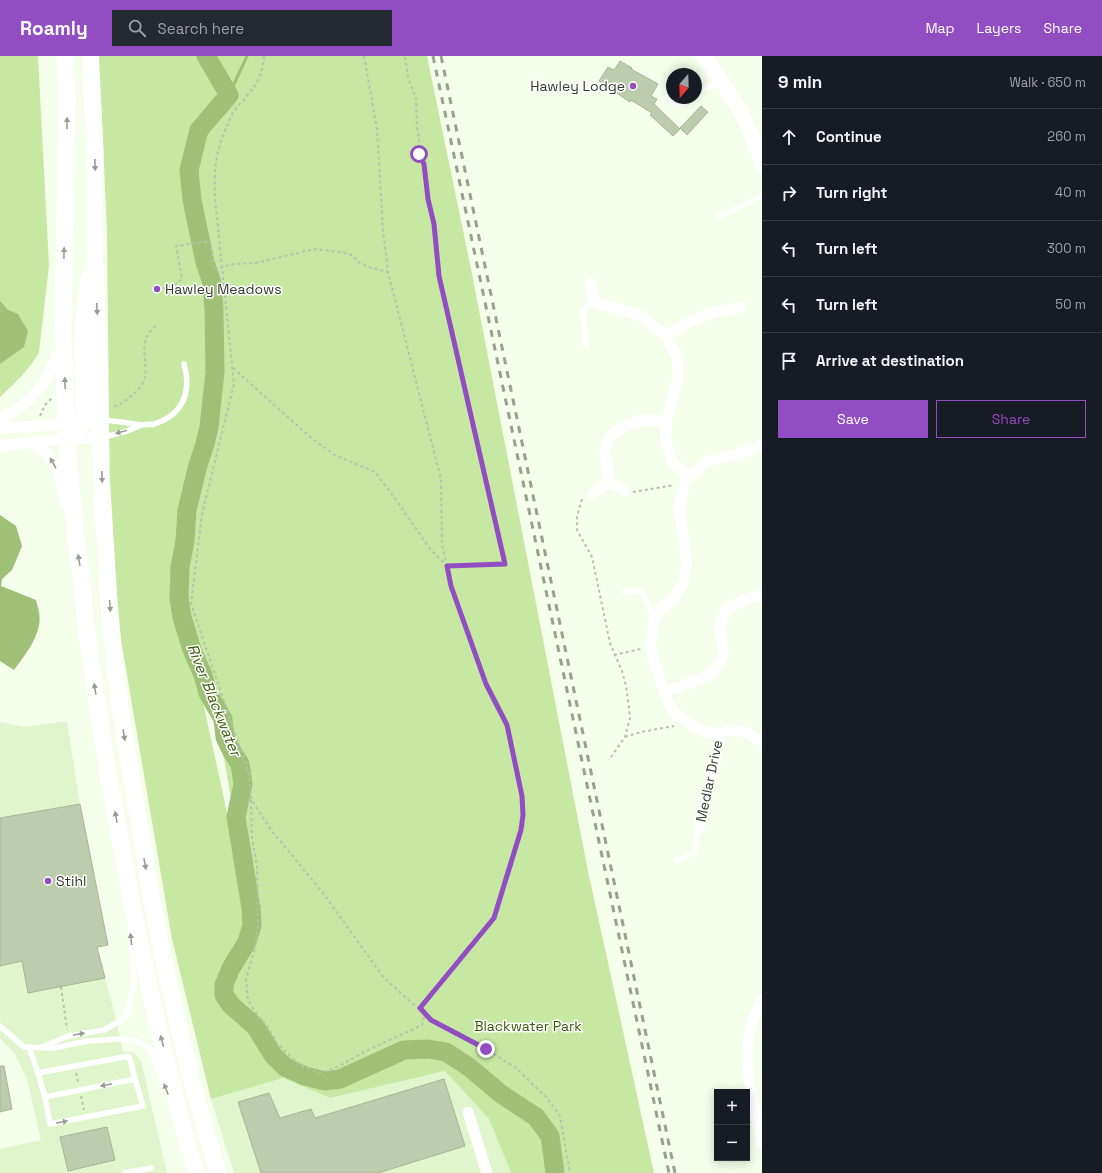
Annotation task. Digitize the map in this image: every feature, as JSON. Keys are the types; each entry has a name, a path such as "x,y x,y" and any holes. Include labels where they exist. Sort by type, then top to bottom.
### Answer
{"main road":[{"path":"65,56 67,97 63,337 67,430 76,540 82,580 87,637 121,852 157,1023 189,1152 197,1173"},
{"path":"90,56 95,150 94,251 85,300 83,358 98,416 101,438 101,473 110,618 119,702 128,765 166,972 190,1075 218,1173"},
{"path":"703,56 722,82 746,123 762,164"},
{"path":"67,430 98,416"}],"street":[{"path":"590,283 594,302 642,316 666,336 676,356 678,379 666,421 666,442 674,464 687,480"},
{"path":"666,336 685,324 711,313 742,307"},
{"path":"0,419 20,408 34,396 50,371 63,337"},
{"path":"609,483 605,449 609,437 621,428 641,420 666,421"},
{"path":"0,428 41,426 101,438"},
{"path":"0,446 33,442 67,430"},
{"path":"33,442 49,455 56,467 76,540"},
{"path":"654,620 660,610 675,597 684,581 687,564 679,506 687,480 711,460 738,454 762,445"},
{"path":"609,483 624,491"},
{"path":"592,494 609,483"},
{"path":"664,693 707,676 718,666 723,655 720,625 726,610 745,599 762,595"},
{"name":"Medlar Drive","path":"654,620 650,647 664,693 675,713 703,731 720,734 730,730 742,731 762,741"},
{"name":"Medlar Drive","path":"699,829 706,794 717,755 720,734"},
{"path":"762,1000 752,1024 748,1046 749,1073 762,1143"},
{"path":"468,1112 487,1173"}],"lane":[{"path":"702,90 722,82"},
{"path":"718,217 762,196"},
{"path":"586,346 582,311 590,302 594,302"},
{"path":"98,416 141,425 153,424 169,418 182,404 187,376 184,364"},
{"path":"101,438 126,432 141,425"},
{"path":"624,592 641,590 654,620"},
{"path":"676,862 695,852 699,829"},
{"path":"121,852 128,918"},
{"path":"42,1047 68,1036 104,1030 125,1018 129,1009 134,981 129,926"},
{"path":"0,1026 24,1047 54,1048 88,1041 121,1039 136,1041 150,1049 167,1093"},
{"path":"29,1047 45,1097 50,1124 143,1106 129,1056 38,1073"},
{"path":"45,1097 135,1079"},
{"path":"170,1100 189,1152"},
{"path":"125,1173 151,1168"}],"path":[{"path":"264,56 261,76 254,88 232,115 217,150 214,170 215,198 234,384 202,514 191,604 248,774 251,799 252,838 257,866 258,924 255,948 246,978 248,1000 277,1043 299,1065 320,1073 337,1067 422,1024 425,1014"},
{"path":"364,56 377,129 383,230 388,272 441,479 442,544 451,586 486,684 507,725 522,796 523,815 521,830 494,918 420,1008"},
{"path":"232,367 335,455 375,472 430,549 447,566 505,564 439,276 434,224 428,199 424,164 419,154 416,99 408,78 405,56"},
{"path":"157,289 166,288 179,283 182,278 176,246 210,241 214,269 217,271 221,270 222,267 234,264 256,263 315,249 352,255 358,262 369,267 388,272"},
{"path":"98,416 119,406 140,388 145,376 145,339 151,330 157,325"},
{"path":"40,414 45,405 54,397"},
{"path":"624,491 639,492 687,480"},
{"path":"592,494 587,494 581,501 577,516 577,530 592,557 610,643 622,671 626,686 630,718 625,738 609,760"},
{"path":"614,655 650,647"},
{"path":"625,738 641,732 687,722"},
{"path":"251,799 271,830 323,893 384,978 420,1008 431,1020 486,1049 516,1068 547,1098 560,1116 570,1173"}],"shaded area":[{"path":"0,301 8,310 18,314 28,331 24,347 0,364"},
{"path":"0,515 16,526 22,546 12,570 2,579 1,586 36,600 40,622 29,649 14,670 0,661"},
{"name":"Stihl","path":"67,721 80,804 108,945 97,947 123,1052 133,1052 141,1060 167,1173 0,1173 0,1149 41,1140 27,1079 14,1053 0,1038 0,722 24,727"},
{"path":"445,1071 489,1119 511,1173 234,1173 211,1099 283,1078 330,1098"}],"green space":[{"path":"0,56 38,56 49,265 39,352 27,370 0,397"},
{"name":"Hawley Meadows","path":"99,56 427,56 471,269 588,871 654,1173 511,1173 489,1119 445,1071 330,1098 283,1078 211,1099 172,939 121,640 110,517 107,231","holes":["200,688 213,695 251,914 252,928"]}],"building":[{"name":"Hawley Lodge","path":"620,61 658,84 651,96 657,99 654,104 680,129 673,136 650,115 652,113 631,100 630,102 599,81 608,67 614,70"},
{"path":"701,106 708,112 687,135 680,128"},
{"name":"Stihl","path":"80,804 108,945 97,947 105,978 28,993 22,961 0,966 0,818"},
{"path":"0,1066 4,1066 12,1109 0,1112"},
{"path":"444,1079 465,1146 378,1173 261,1173 238,1102 269,1093 280,1118 311,1109 315,1118"},
{"path":"107,1127 115,1160 68,1171 60,1137"}],"waterway":[{"name":"River Blackwater","path":"206,56 229,95 199,130 189,170 192,200 205,262 212,283 215,372 209,427 187,510 185,541 180,567 179,598 182,617 192,650 203,675 208,693 223,719 225,737 240,764 243,784 236,817 251,908 252,925 247,942 231,968 224,985 224,995 231,1005 255,1026 273,1055 285,1067 305,1076 325,1081 340,1079 404,1050 428,1049 446,1052 469,1067 501,1094 536,1117 550,1136 555,1173"},
{"path":"229,95 247,56"}],"railway":[{"path":"433,56 669,1173"},
{"path":"441,56 675,1173"}],"place":[{"name":"Hawley Lodge","path":"633,86"},
{"name":"Hawley Meadows","path":"157,289"},
{"name":"Stihl","path":"48,881"}],"route":[{"path":"419,154 424,164 428,199 434,224 439,276 505,564 447,566 451,586 486,684 507,725 522,796 523,815 521,830 494,918 420,1008 431,1020 439,1025 486,1049"}],"park label":[{"name":"Blackwater Park","path":"528,1026"}]}
